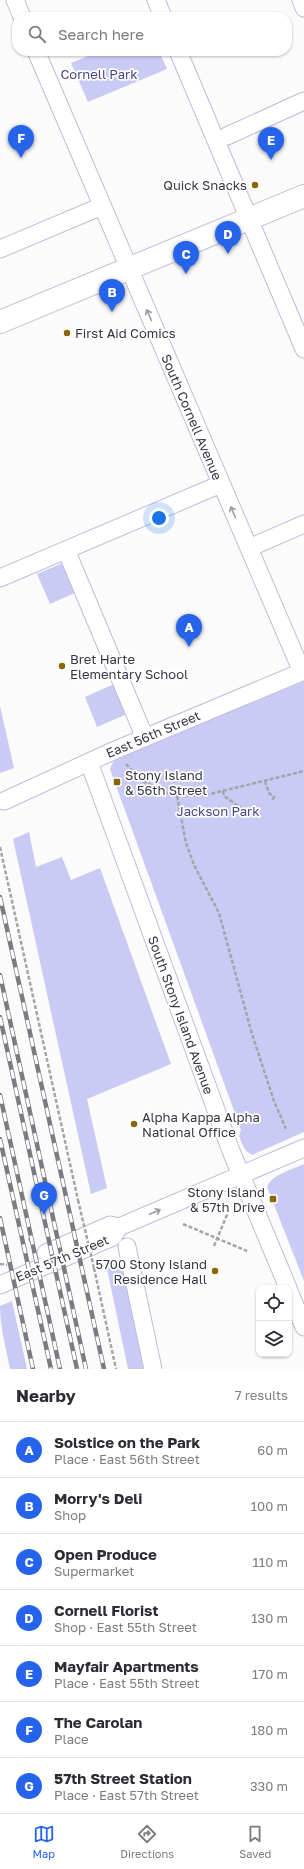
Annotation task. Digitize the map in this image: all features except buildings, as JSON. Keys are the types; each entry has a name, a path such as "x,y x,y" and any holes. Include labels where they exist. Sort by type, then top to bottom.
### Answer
{"main road":[{"path":"0,322 304,196"}],"street":[{"path":"15,0 20,12"},
{"path":"156,0 161,12"},
{"path":"300,0 304,8"},
{"name":"South Cornell Avenue","path":"38,56 221,484 303,671"},
{"path":"180,56 304,349"},
{"path":"227,136 304,101"},
{"path":"0,249 102,206"},
{"path":"0,578 221,484"},
{"path":"249,548 304,524"},
{"path":"66,550 145,738"},
{"name":"East 56th Street","path":"4,800 69,773 88,762 303,671"},
{"name":"South Stony Island Avenue","path":"88,762 241,1175 287,1285"},
{"name":"East 57th Street","path":"0,1273 110,1225 119,1227 304,1148"},
{"name":"East 57th Street","path":"0,1284 113,1237 119,1227"},
{"path":"127,1247 153,1369"},
{"path":"292,1298 304,1327"}],"path":[{"path":"126,764 141,780 164,792 177,796 206,795 304,771"},
{"path":"265,781 269,793 274,797 272,800"},
{"path":"223,791 224,796 251,815"},
{"path":"177,796 186,843 194,864 219,913 252,1034 274,1102 286,1129"},
{"path":"0,846 116,1369"},
{"path":"214,1246 229,1210"},
{"path":"183,1224 247,1251"},
{"path":"29,1238 31,1242"}],"green space":[{"name":"Cornell Park","path":"88,56 161,56 167,69 88,102 71,63"},
{"path":"65,562 79,591 50,604 37,574"},
{"name":"Jackson Park","path":"304,681 304,1132 252,1155 245,1149 239,1136 241,1130 110,769 113,762 117,759"},
{"path":"114,684 127,714 97,727 85,697"},
{"path":"0,706 14,768 0,773"},
{"path":"29,832 36,867 62,857 71,880 100,868 171,1064 87,1099 107,1188 91,1194 13,839"},
{"path":"304,1164 304,1281 267,1187 273,1179"},
{"path":"105,1259 125,1263 148,1369 128,1369"},
{"path":"12,1301 27,1369 10,1369 2,1330 0,1306"}],"railway":[{"path":"0,897 104,1369"},
{"path":"0,975 86,1369"},
{"path":"0,1017 77,1369"},
{"path":"0,1095 60,1369"},
{"path":"0,1139 51,1369"},
{"path":"0,1218 33,1369"}],"place":[{"name":"The Carolan","path":"21,158"},
{"name":"Mayfair Apartments","path":"271,160"},
{"name":"Quick Snacks","path":"255,185"},
{"name":"Cornell Florist","path":"228,254"},
{"name":"Open Produce","path":"186,274"},
{"name":"Morry's Deli","path":"112,312"},
{"name":"First Aid Comics","path":"67,333"},
{"name":"Solstice on the Park","path":"189,647"},
{"name":"Bret Harte Elementary School","path":"62,666"},
{"name":"Stony Island & 56th Street","path":"117,782"},
{"name":"Alpha Kappa Alpha National Office","path":"134,1124"},
{"name":"Stony Island & 57th Drive","path":"273,1199"},
{"name":"57th Street Station","path":"44,1215"},
{"name":"5700 Stony Island Residence Hall","path":"215,1271"}]}
